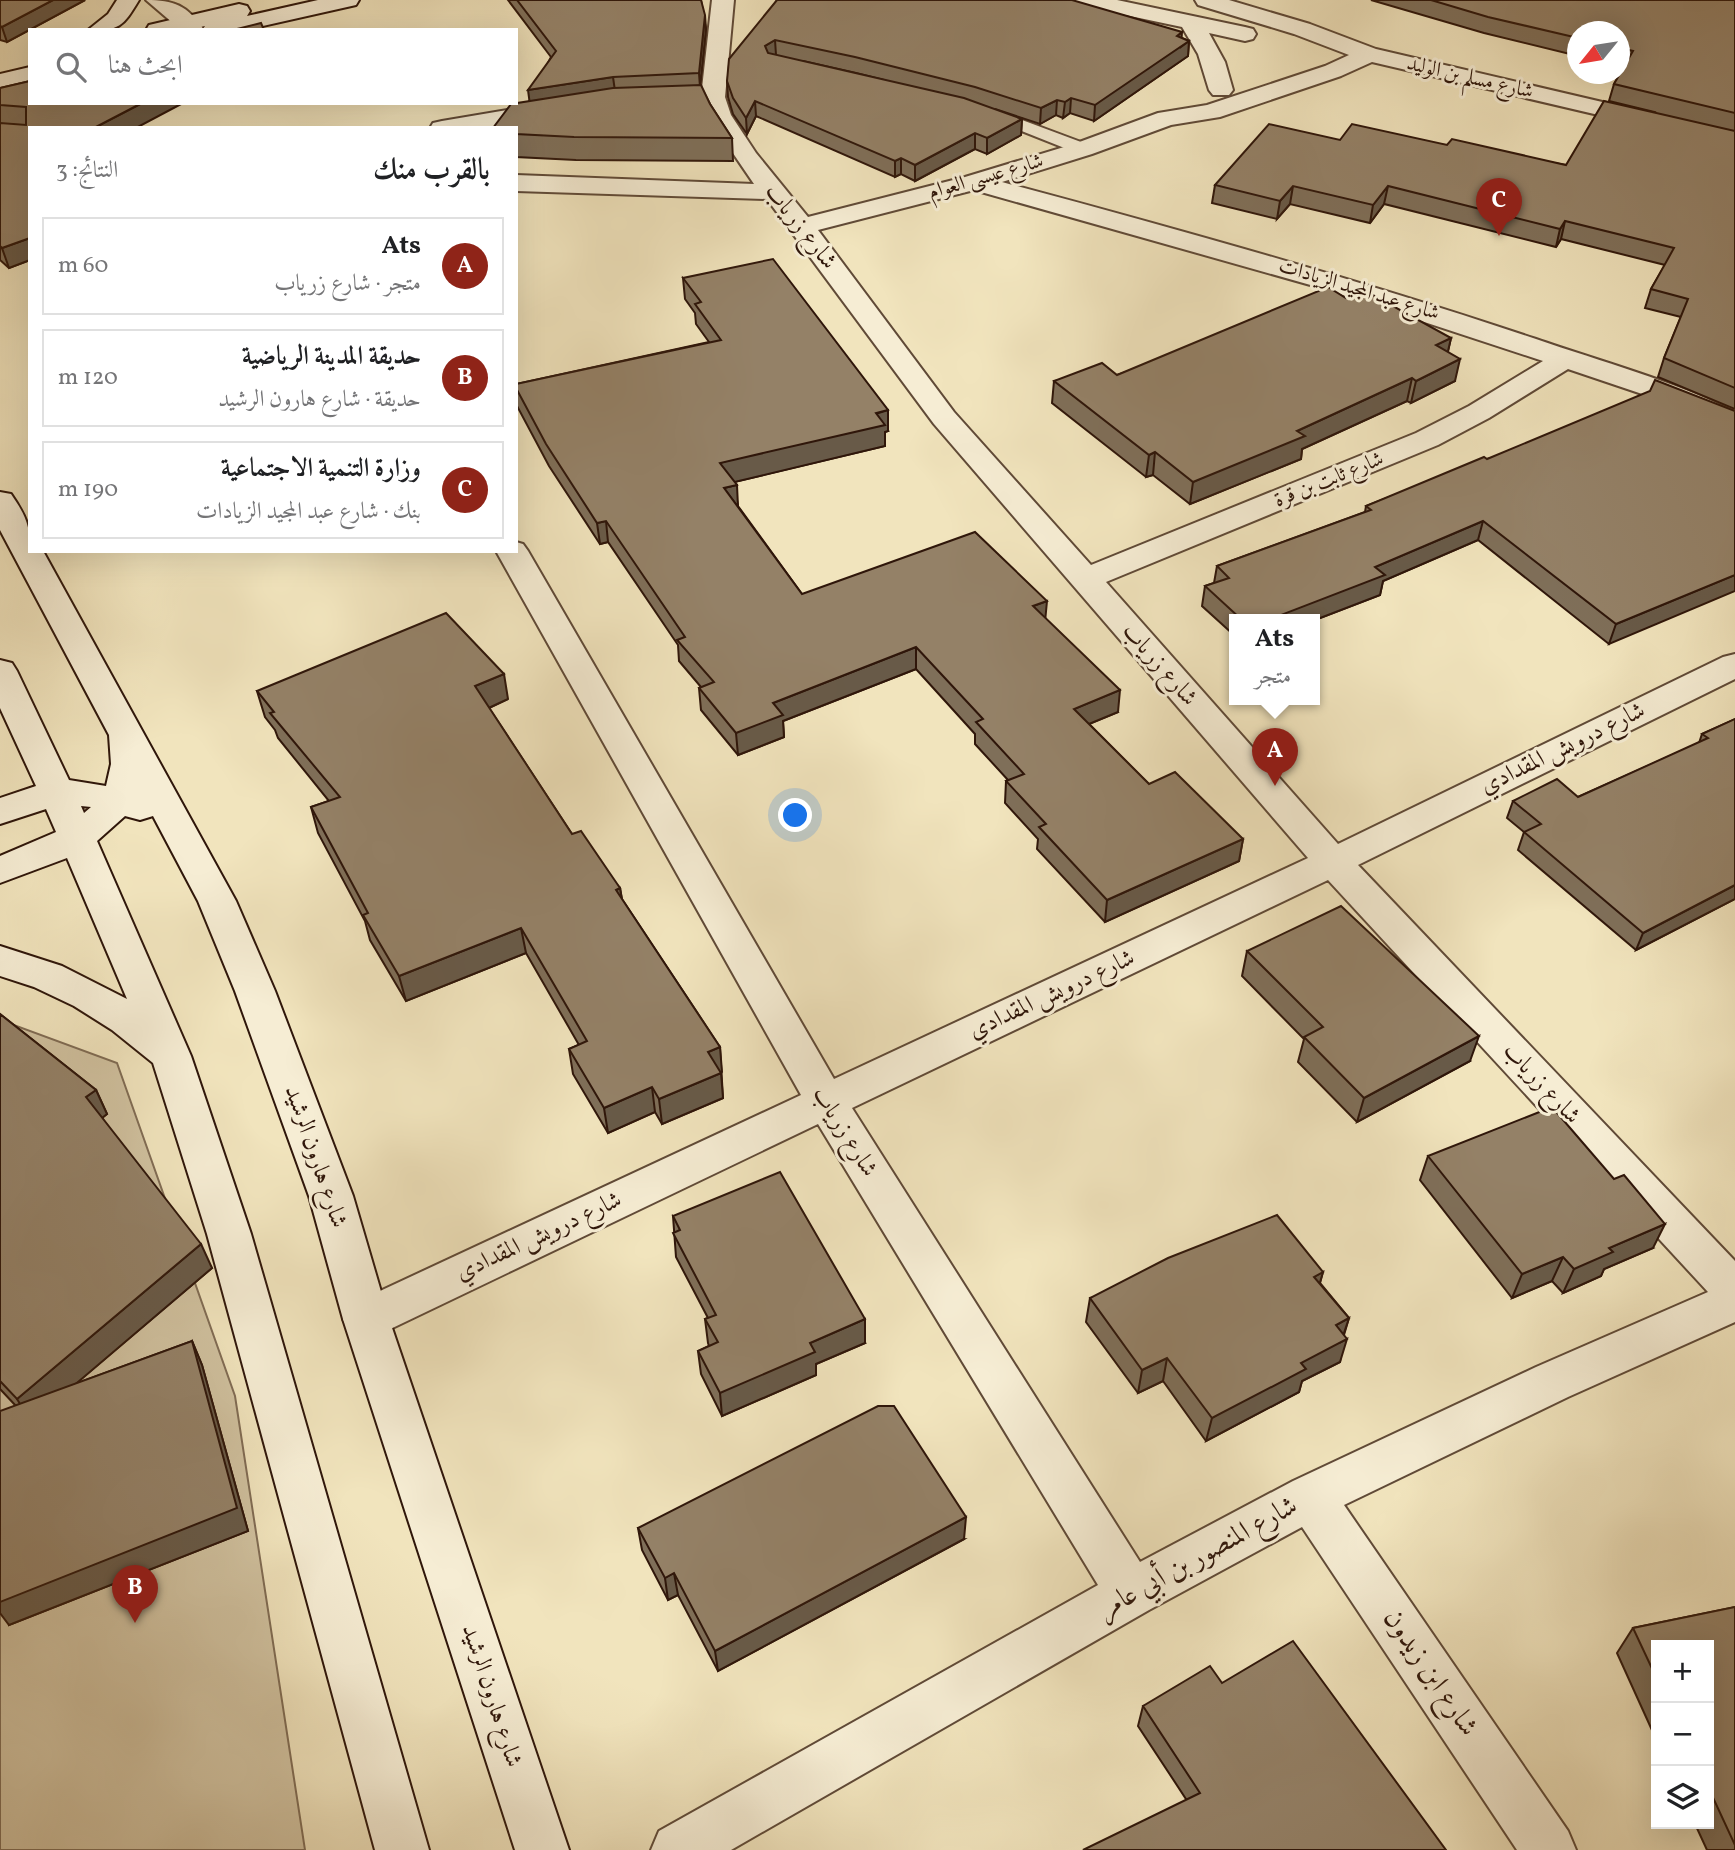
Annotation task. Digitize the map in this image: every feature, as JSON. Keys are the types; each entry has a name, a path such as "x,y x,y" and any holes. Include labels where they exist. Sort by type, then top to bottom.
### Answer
{"street":[{"path":"102,28 117,18 128,0"},
{"path":"157,0 190,26 288,0"},
{"path":"222,28 348,0"},
{"name":"شارع زرياب","path":"723,0 701,97 802,226 944,418 1083,580 1333,862 1735,1291"},
{"name":"شارع مسلم بن الوليد","path":"1086,0 1190,23 1333,46 1735,140"},
{"name":"شارع مسلم بن الوليد","path":"1206,0 1333,46"},
{"path":"1190,23 1205,41 1221,90"},
{"name":"شارع عيسى العوام","path":"1167,118 1193,101 1300,63 1333,46"},
{"name":"شارع عيسى العوام","path":"802,226 1083,149 1167,118 1211,112 1333,71 1369,54"},
{"path":"0,65 28,59"},
{"path":"0,81 28,74"},
{"path":"454,126 581,105"},
{"name":"شارع عبد المجيد الزيادات","path":"974,181 1432,312 1700,407 1735,422"},
{"path":"518,183 773,192"},
{"name":"شارع ثابت بن قرة","path":"1083,580 1427,439 1479,412 1565,359"},
{"name":"شارع هارون الرشيد","path":"0,500 28,552"},
{"name":"شارع هارون الرشيد","path":"29,553 218,901 255,991 331,1196 366,1319 542,1850"},
{"name":"شارع زرياب","path":"513,553 826,1102 1131,1593"},
{"name":"شارع درويش المقدادي","path":"366,1319 1333,862 1735,665"},
{"path":"0,671 57,792 171,1056 229,1234 402,1850"},
{"path":"0,870 77,839 101,821 118,799 129,776 131,754 127,734"},
{"path":"0,811 57,792 89,793 144,808 184,838"},
{"path":"0,961 39,972 92,995 135,1025 171,1056"},
{"name":"شارع المنصور بن أبي عامر","path":"678,1850 1131,1593 1310,1497 1552,1382 1735,1301"},
{"name":"شارع ابن زيدون","path":"1310,1497 1549,1850"}],"lane":[{"path":"974,107 1083,149"}],"shaded area":[{"path":"0,1020 117,1063 235,1396 305,1850 0,1850"}],"building":[{"path":"0,0 53,0 2,27"},
{"path":"517,0 701,0 705,15 699,73 613,77 528,90 556,51"},
{"path":"777,0 1072,0 1182,32 1177,36 1189,41 1095,105 1071,98 1065,102 1057,100 1041,108 975,87 855,57 775,40 765,46 768,53 964,98 1022,119 987,138 975,133 915,165 901,158 895,161 755,101 746,118 733,98 727,81 729,59"},
{"path":"1431,0 1735,0 1735,113 1614,84 1630,84 1630,56 1633,51 1630,50 1630,21 1567,21 1567,35"},
{"path":"261,23 263,28 241,28"},
{"path":"28,81 28,105 138,105 98,126 28,126 28,239 2,248 0,123 26,125 26,107 0,105 0,88"},
{"path":"701,85 732,138 574,137 518,134 518,126 494,126 510,105 613,88"},
{"path":"1604,101 1735,131 1735,388 1664,358 1688,299 1651,289 1674,248 1565,221 1560,229 1388,186 1373,205 1293,186 1280,201 1215,185 1269,124 1340,140 1352,124 1447,145 1452,139 1566,165"},
{"path":"773,259 888,410 876,413 885,425 720,463 737,485 724,488 802,594 975,532 1047,601 1033,606 1120,690 1074,709 1149,784 1175,772 1243,839 1107,900 1039,827 1046,824 1006,781 1024,774 976,722 983,719 916,647 773,703 783,715 736,733 699,688 714,682 677,640 685,637 606,521 597,523 546,444 518,392 518,384 721,340 695,304 701,302 683,278"},
{"path":"1328,287 1346,298 1364,290 1451,338 1436,345 1460,359 1416,381 1412,378 1297,431 1305,436 1193,482 1155,452 1149,455 1054,381 1102,363 1117,375"},
{"path":"1655,380 1735,411 1735,575 1616,624 1483,521 1375,567 1385,575 1284,614 1235,614 1205,586 1229,578 1217,566 1371,510 1366,506 1650,391"},
{"path":"446,613 504,674 475,686 572,834 581,831 620,888 616,890 720,1047 708,1052 721,1073 659,1099 652,1087 604,1108 569,1049 587,1041 521,928 399,976 363,915 368,913 311,807 340,797 270,713 274,712 257,691"},
{"path":"1735,719 1735,885 1643,933 1524,832 1541,824 1513,801 1557,779 1578,797 1708,738 1702,734"},
{"path":"1341,906 1479,1036 1364,1098 1304,1037 1323,1027 1247,951"},
{"path":"0,1014 96,1090 86,1097 201,1244 17,1399 0,1381"},
{"path":"1552,1107 1614,1179 1624,1175 1665,1224 1609,1248 1613,1252 1574,1269 1563,1257 1522,1274 1428,1156"},
{"path":"780,1172 865,1319 810,1343 815,1352 720,1393 698,1351 718,1342 705,1319 716,1315 673,1233 680,1230 673,1216"},
{"path":"1277,1215 1323,1272 1314,1277 1349,1318 1336,1325 1347,1339 1301,1363 1306,1369 1212,1418 1167,1358 1142,1370 1090,1298 1168,1258"},
{"path":"192,1341 237,1508 0,1602 0,1411"},
{"path":"878,1406 894,1406 966,1517 715,1651 674,1573 665,1578 638,1528"},
{"path":"1735,1607 1735,1845 1714,1800 1714,1640 1651,1640 1651,1666 1633,1628"},
{"path":"1293,1641 1446,1850 1083,1850 1200,1793 1143,1706 1210,1666 1222,1683"}],"place":[{"name":"وزارة التنمية الاجتماعية","path":"1499,236"},
{"name":"Ats","path":"1275,786"},
{"name":"حديقة المدينة الرياضية","path":"135,1623"}]}
